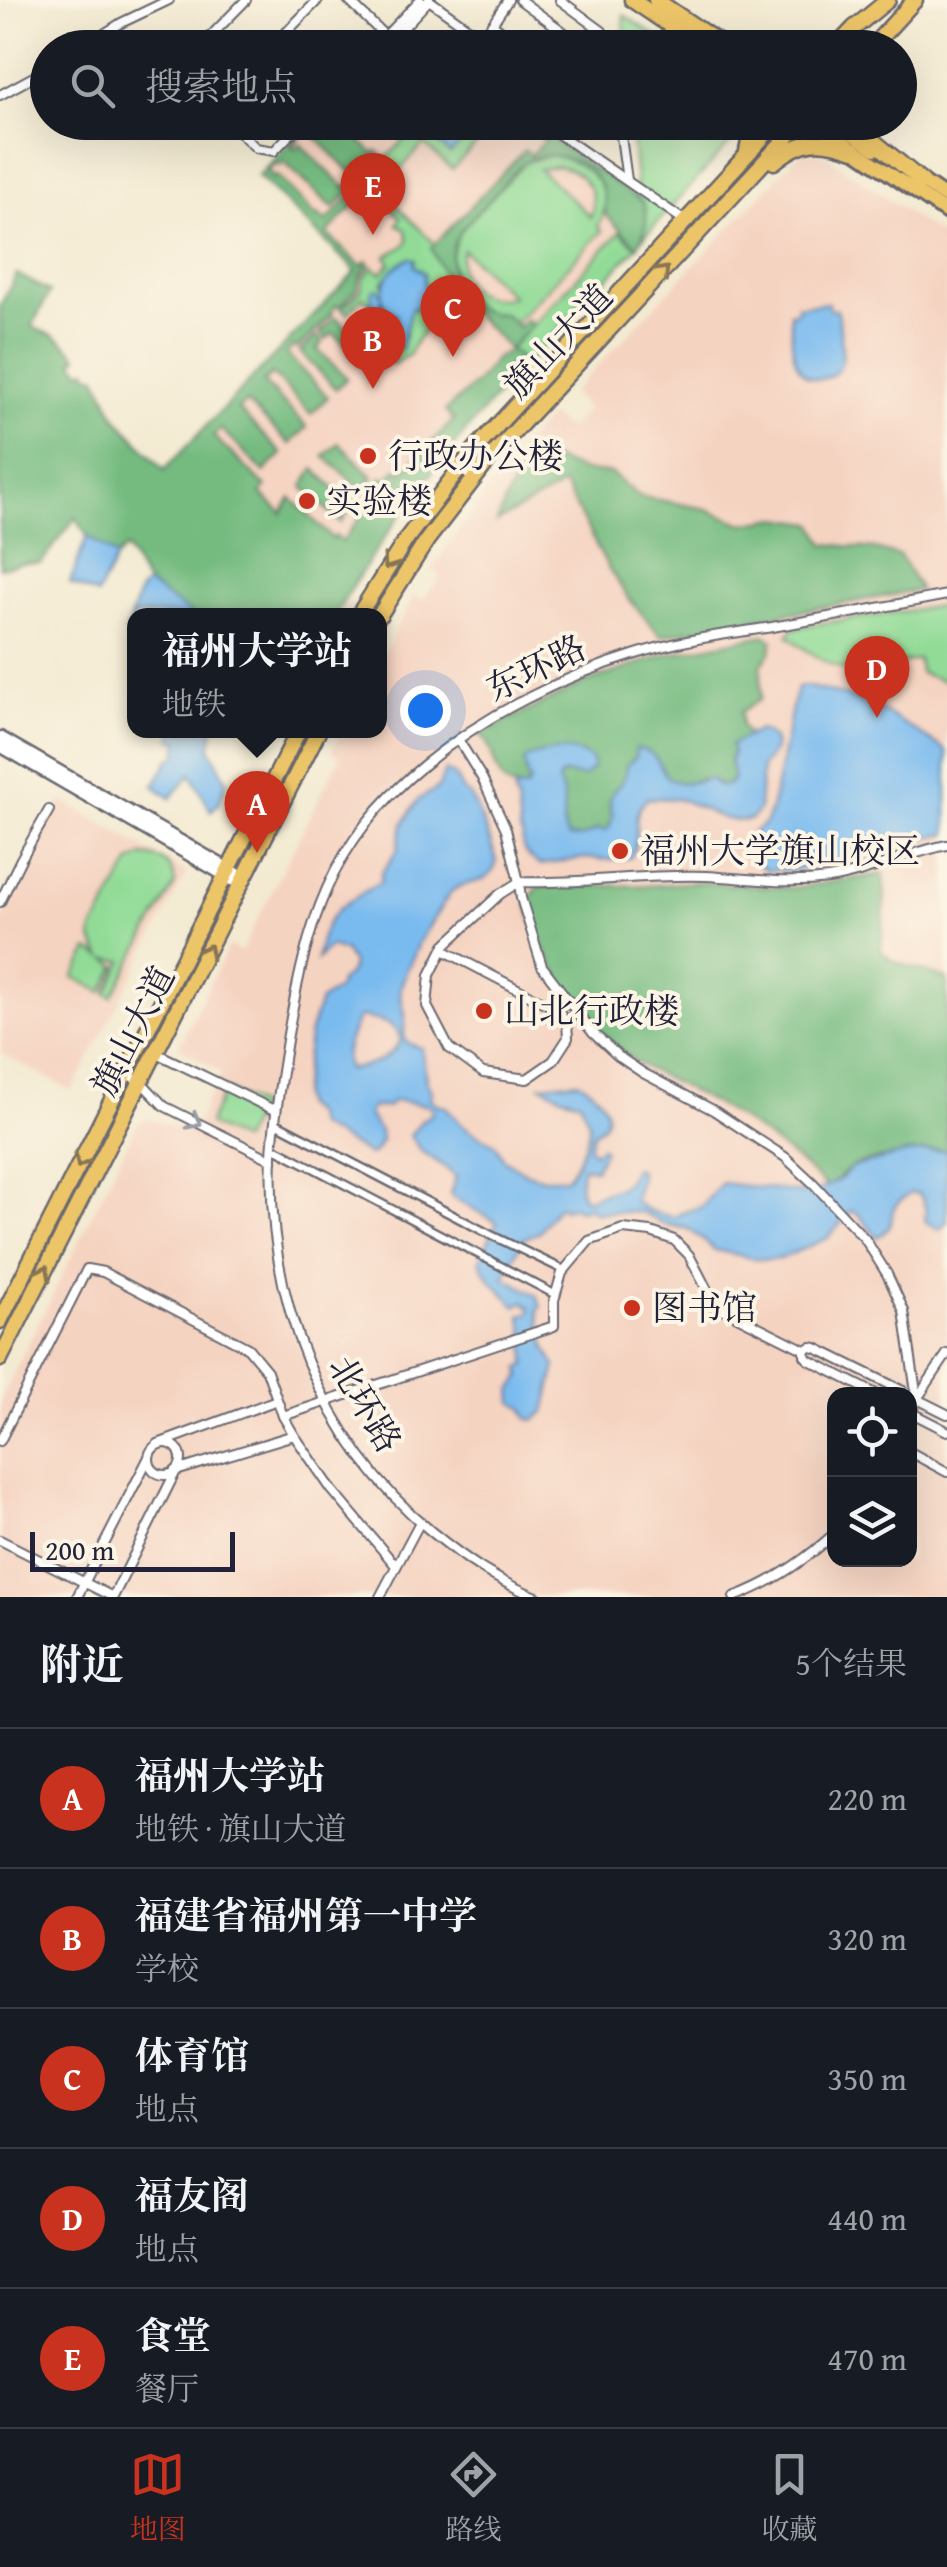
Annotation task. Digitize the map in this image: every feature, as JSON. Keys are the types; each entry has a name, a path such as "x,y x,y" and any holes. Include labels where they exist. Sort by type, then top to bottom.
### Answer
{"highway":[{"path":"632,0 676,30"},
{"path":"656,0 700,30"},
{"path":"852,30 889,0"},
{"path":"862,30 889,0"},
{"path":"888,30 915,0"},
{"path":"746,155 750,140"},
{"name":"旗山大道","path":"363,608 400,547 495,426 760,140"},
{"name":"旗山大道","path":"384,608 427,540 473,479 785,140"},
{"path":"714,216 798,147 816,140 854,150"},
{"path":"874,140 923,182"},
{"name":"旗山大道","path":"0,1320 295,738"},
{"name":"旗山大道","path":"0,1359 316,738"}],"main road":[{"path":"840,140 947,212"},
{"path":"862,140 947,198"}],"street":[{"path":"110,30 169,0"},
{"path":"217,30 246,0"},
{"path":"289,30 318,0"},
{"path":"348,0 379,30"},
{"path":"391,30 420,0"},
{"path":"403,30 429,0 470,30"},
{"path":"488,30 508,0"},
{"path":"520,0 564,30"},
{"path":"560,0 601,30"},
{"path":"492,24 500,30"},
{"path":"0,95 30,79"},
{"path":"248,140 256,148 274,152 285,140"},
{"path":"567,140 685,221"},
{"path":"621,140 626,180"},
{"path":"446,454 473,479"},
{"name":"东环路","path":"273,1147 298,976 325,889 368,821 427,762 529,698 594,668 637,654 682,642 947,596"},
{"path":"0,738 227,873"},
{"path":"458,741 482,778 506,828 521,898 542,966 593,1032 618,1056 785,1157 851,1223 876,1256 904,1312 911,1387"},
{"path":"0,746 243,882"},
{"path":"0,902 49,810"},
{"path":"443,950 558,1010 567,1024 568,1038 553,1061 527,1079 483,1073 448,1048 428,1006 430,975 445,945 500,894 519,882 703,876 784,883 878,868 947,845"},
{"path":"139,1045 276,1111"},
{"path":"125,1073 141,1082 164,1106 272,1160"},
{"path":"276,1123 564,1270"},
{"path":"273,1147 556,1294"},
{"name":"北环路","path":"273,1147 275,1225 283,1286 300,1345 340,1429 391,1494 420,1522 472,1563 537,1597"},
{"path":"282,1416 554,1326 556,1294 564,1270 589,1241 623,1229 674,1240 689,1255 715,1305 805,1350"},
{"path":"0,1440 88,1269 103,1272 248,1348 267,1371 282,1416 294,1436 332,1490 396,1566"},
{"path":"805,1350 816,1348 894,1387"},
{"path":"805,1350 810,1360 862,1387"},
{"path":"917,1390 947,1354"},
{"path":"917,1399 947,1414"},
{"path":"77,1597 153,1448 277,1400"},
{"path":"917,1416 947,1430"},
{"path":"149,1457 155,1472 166,1475 294,1436"},
{"path":"0,1540 113,1597 181,1462 180,1452 173,1444 158,1444"},
{"path":"917,1456 947,1472"},
{"path":"380,1597 420,1522"},
{"path":"734,1597 783,1574 827,1540"}],"shaded area":[{"path":"293,140 554,140 637,196 643,238 480,412 405,508 339,608 323,608 137,499 356,271 258,176"},
{"name":"福州大学旗山校区","path":"802,152 820,152 947,240 947,1597 0,1597 0,1401 137,1124 146,1118 192,1132 221,1072 178,1047 229,946 241,952 340,757 331,751 338,738 387,738 387,647 414,595 422,601 441,576 432,568 512,456 549,416 569,429 587,409 572,393"},
{"path":"62,800 187,873 72,1091 0,1053 0,926 11,894"}],"green space":[{"path":"624,15 646,30 624,30"},
{"path":"297,140 292,145 295,149 300,144 351,190 333,208 284,162 280,166 276,163 268,171 326,222 356,191 362,197 327,234 361,266 367,261 370,264 357,288 340,307 337,305 333,314 297,349 293,346 286,354 328,397 311,414 272,374 263,382 307,427 290,444 246,402 238,409 282,454 264,472 221,429 213,436 266,487 261,494 282,513 291,498 333,539 336,536 342,542 361,516 358,513 362,508 365,510 382,487 378,483 382,477 387,480 396,469 402,472 454,420 445,411 496,358 510,350 454,294 431,248 525,150 531,155 545,140 554,140 643,202 644,231 637,247 605,214 605,200 595,177 577,163 555,156 532,159 520,166 463,227 451,258 455,283 479,309 504,314 518,327 526,319 532,325 510,349 526,365 423,484 339,608 183,608 147,584 126,548 117,557 87,536 76,517 41,563 0,568 0,306 17,274 50,292 32,326 61,340 78,357 73,361 81,371 87,369 90,375 96,375 116,417 164,470 356,271 258,176"},
{"path":"318,140 359,140 382,156 361,179"},
{"path":"404,140 480,140 452,169 424,144 381,190 435,244 432,248 454,294 472,312 433,324 409,355 393,364 367,330 373,317 367,301 363,297 347,313 342,309 361,290 364,277 373,267 381,273 391,263 386,257 408,241 406,230 397,224 401,218 371,189 365,193 359,188","holes":["411,258 424,273 430,302 410,311 405,336 393,347 384,336 396,315 384,304 383,281"]},
{"path":"632,140 733,140 643,238 645,207 637,196"},
{"path":"551,155 576,164 596,179 605,200 598,226 602,231 514,323 504,314 479,310 457,290 451,258 459,232 525,162","holes":["558,166 575,172 587,184 592,199 591,217 539,169","463,250 512,296 489,297 471,289 461,273"]},
{"path":"620,232 637,247 526,365 510,349"},
{"path":"336,317 372,352 362,362 333,333 326,339 320,333"},
{"path":"316,336 323,342 317,349 347,378 336,389 300,352"},
{"path":"339,443 373,477 363,491 324,456"},
{"path":"532,451 583,471 610,473 639,496 707,509 743,524 777,518 813,523 825,544 900,556 920,590 661,636 609,569 564,485 497,522 513,482"},
{"path":"314,469 353,505 341,523 303,487"},
{"path":"947,605 947,682 920,673 918,659 858,672 836,667 788,636 791,630 810,625"},
{"path":"764,635 773,640 761,665 761,698 741,712 742,727 750,736 732,745 734,779 719,786 701,779 673,781 635,758 610,803 613,815 610,828 604,831 568,837 564,827 560,776 592,761 573,752 539,754 526,788 514,788 501,777 480,734 587,682 664,655"},
{"path":"143,856 166,863 175,884 112,997 106,993 123,961 106,959 117,966 102,992 74,977 89,950 102,957 92,940 93,930 131,862"},
{"path":"883,874 881,951 892,961 947,979 947,1150 859,1164 827,1187 745,1122 614,1046 567,990 543,946 527,902 538,887 695,882 793,888"},
{"path":"225,1089 260,1106 242,1141 208,1124"}],"water":[{"path":"435,140 464,140 450,154"},
{"path":"411,258 424,273 430,302 426,308 410,311 398,349 384,336 396,315 386,308 382,298 377,327 374,326 371,292 377,288 382,295 391,272"},
{"path":"828,303 829,309 837,309 842,358 831,375 811,378 794,357 790,313 797,312 797,306"},
{"path":"87,536 117,557 97,595 70,583"},
{"path":"147,584 183,608 134,608 140,590"},
{"path":"806,686 869,702 947,751 947,835 921,839 847,863 791,871 768,871 757,864 759,851 753,832 765,824 771,810 797,688"},
{"path":"759,730 771,736 774,750 762,765 759,810 751,819 726,819 684,801 648,798 638,811 631,857 585,858 540,865 524,850 514,795 515,789 526,788 530,782 524,761 529,757 562,751 592,760 593,768 584,777 566,774 558,781 563,795 565,832 568,837 580,838 609,828 613,815 611,798 626,775 626,766 635,758 636,748 653,755 671,780 711,779 719,786 727,785 734,779 731,745"},
{"path":"212,738 210,748 227,781 219,803 211,811 191,774 171,798 154,786 169,760 177,755 179,741 171,739"},
{"path":"445,770 456,777 476,807 496,863 487,877 450,893 419,942 402,981 405,1039 422,1048 430,1098 436,1104 445,1106 461,1124 495,1144 504,1159 524,1172 543,1178 566,1178 584,1145 588,1122 581,1101 541,1085 578,1081 593,1091 606,1112 589,1148 593,1152 604,1149 595,1169 583,1167 579,1185 583,1197 587,1200 620,1187 633,1168 639,1170 640,1178 634,1200 653,1212 676,1217 701,1207 722,1183 812,1194 842,1178 852,1167 907,1153 947,1150 947,1222 939,1230 925,1221 921,1197 910,1193 894,1207 889,1228 877,1237 851,1211 828,1238 780,1259 762,1260 715,1250 689,1229 664,1224 642,1212 557,1207 539,1232 523,1239 504,1277 537,1295 546,1348 556,1366 545,1412 534,1420 528,1419 523,1408 513,1402 512,1390 521,1377 520,1368 526,1365 521,1316 530,1312 530,1307 523,1302 516,1306 491,1280 480,1260 497,1222 453,1198 450,1194 456,1177 421,1151 410,1136 432,1114 432,1108 397,1101 387,1107 372,1107 368,1114 381,1141 370,1155 317,1126 313,1114 303,1106 301,1095 310,1031 320,1001 338,989 352,963 344,951 330,946 317,959 324,932 338,910 381,882 381,874 397,851 403,824 418,800 439,787","holes":["358,1018 391,1025 401,1040 379,1061 348,1069 346,1050"]}],"place":[{"name":"食堂","path":"373,235"},
{"name":"体育馆","path":"453,357"},
{"name":"福建省福州第一中学","path":"373,389"},
{"name":"行政办公楼","path":"368,456"},
{"name":"实验楼","path":"307,501"},
{"name":"福友阁","path":"877,718"},
{"name":"福州大学旗山校区","path":"620,851"},
{"name":"福州大学站","path":"257,853"},
{"name":"山北行政楼","path":"484,1011"},
{"name":"图书馆","path":"632,1308"}]}
